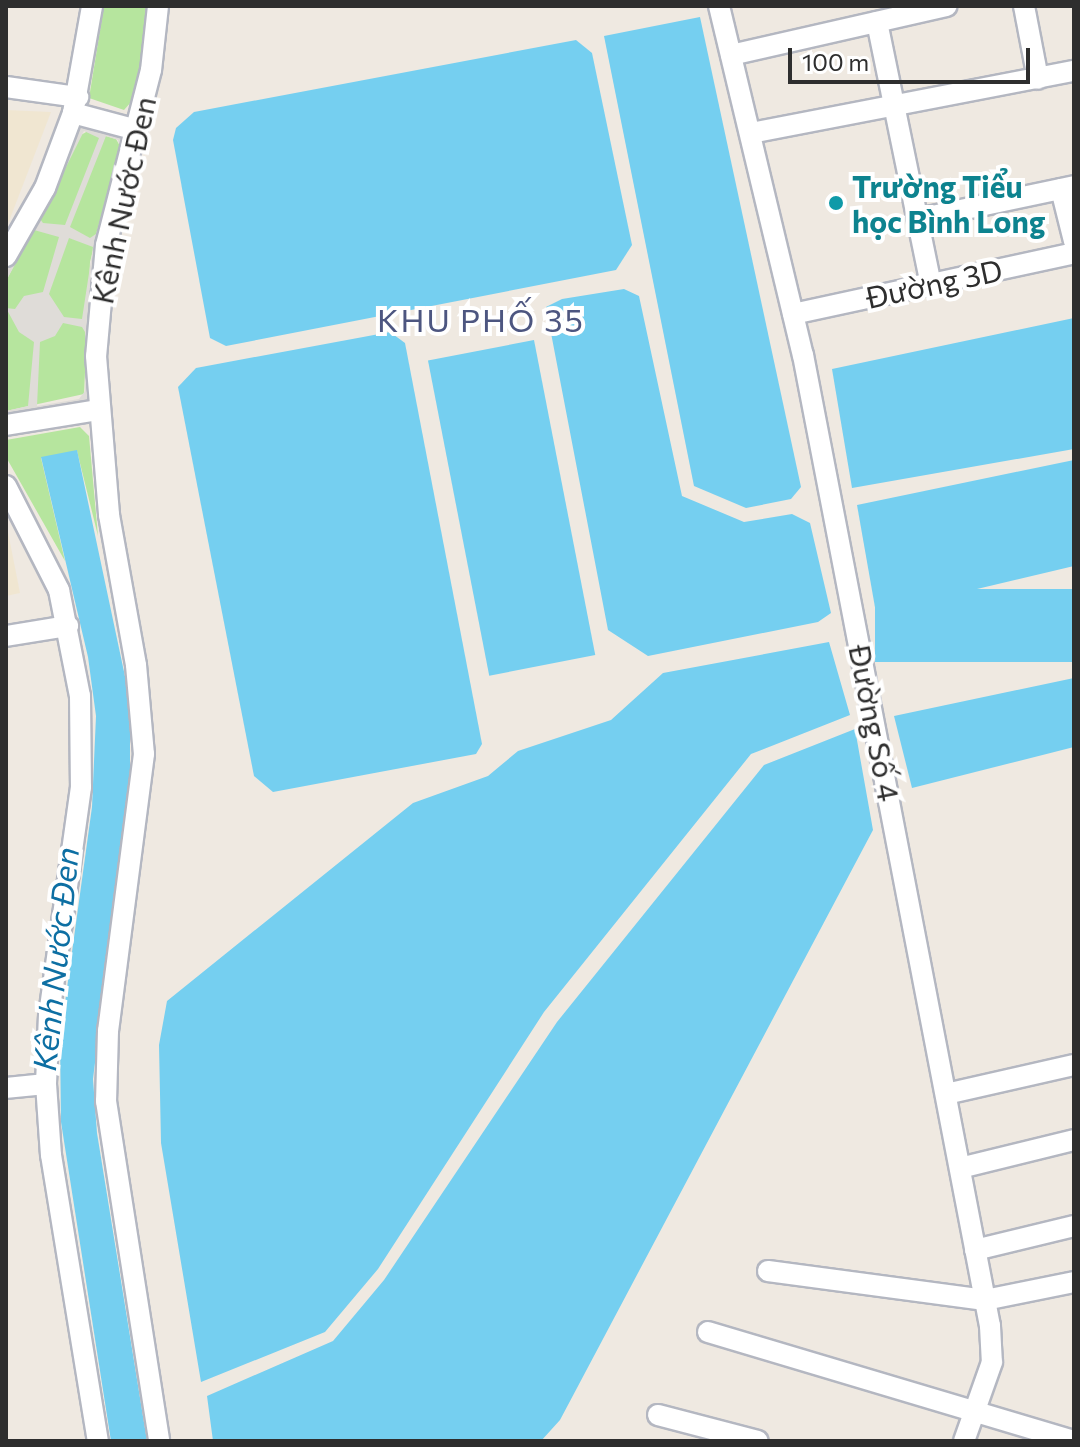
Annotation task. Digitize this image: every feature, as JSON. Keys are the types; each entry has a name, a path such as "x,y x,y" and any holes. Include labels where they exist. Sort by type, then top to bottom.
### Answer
{"street":[{"path":"6,256 45,188 75,105 92,6"},
{"name":"Kênh Nước Đen","path":"158,6 155,53 102,268 97,323 99,410 111,532 140,689 144,754 108,1031 106,1101 159,1441"},
{"name":"Đường Số 4","path":"719,6 793,314 985,1300 992,1362 978,1409 964,1441"},
{"path":"731,55 947,6"},
{"path":"1024,6 1038,79"},
{"path":"877,22 931,284"},
{"path":"751,133 1074,71"},
{"path":"6,87 75,105 137,130"},
{"path":"918,219 1068,188 1074,241"},
{"name":"Đường 3D","path":"793,314 1074,253"},
{"path":"6,425 99,410"},
{"path":"6,486 53,571 68,626 80,696 83,768 49,1015 46,1084 51,1155 98,1441"},
{"path":"6,636 68,626"},
{"path":"946,1094 1074,1065"},
{"path":"6,1088 46,1084"},
{"path":"960,1168 1074,1140"},
{"path":"975,1250 1074,1226"},
{"path":"768,1271 985,1300 1074,1282"},
{"path":"708,1332 978,1409 1073,1441"},
{"path":"658,1415 758,1441"}],"shaded area":[{"path":"6,110 51,112 6,229"},
{"path":"86,125 123,138 90,398 85,403 6,418 6,411 28,406 34,342 19,332 6,308 15,309 24,296 43,292 59,237 34,230 6,281 6,269 44,203 76,131","holes":["84,131 99,138 65,225 43,223 40,219","106,136 118,140 120,149 96,234 90,238 70,227","69,238 93,247 82,319 64,317 49,294","63,323 82,327 85,332 85,391 79,399 37,406 40,342 55,336"]},
{"path":"6,522 20,593 6,596"}],"green space":[{"path":"104,6 146,6 140,66 132,101 124,110 89,98"},
{"path":"88,131 116,139 120,146 90,262 84,394 6,411 6,281 79,136"},
{"path":"80,427 89,436 98,536 77,451 41,458 65,561 6,457 6,440"}],"water":[{"path":"700,17 801,487 791,499 746,508 694,486 604,36"},
{"path":"576,40 592,53 632,245 616,270 226,346 210,338 173,140 176,128 194,112"},
{"path":"624,289 639,296 682,496 744,522 792,514 810,523 831,613 818,622 648,656 608,630 546,307 562,299"},
{"path":"1074,318 1074,449 852,488 832,369"},
{"path":"390,332 405,343 482,744 476,754 273,792 254,776 178,387 196,368"},
{"path":"534,340 595,655 489,676 428,361"},
{"path":"77,450 130,700 130,781 93,1079 97,1133 147,1441 111,1441 61,1122 60,1039 92,807 96,716 88,657 41,457"},
{"path":"1074,460 1074,566 876,613 857,505"},
{"path":"875,589 1074,589 1074,662 875,662"},
{"path":"829,642 850,715 751,754 544,1012 378,1269 325,1332 201,1382 161,1143 159,1045 167,1001 413,803 488,776 518,751 611,720 663,673"},
{"path":"1074,678 1074,747 912,788 894,716"},
{"path":"855,729 873,830 560,1420 541,1441 213,1441 207,1396 333,1341 384,1280 557,1022 764,765"}],"place":[{"name":"Trường Tiểu học Bình Long","path":"836,203"}],"district":[{"name":"KHU PHỐ 35","path":"481,319"}]}
